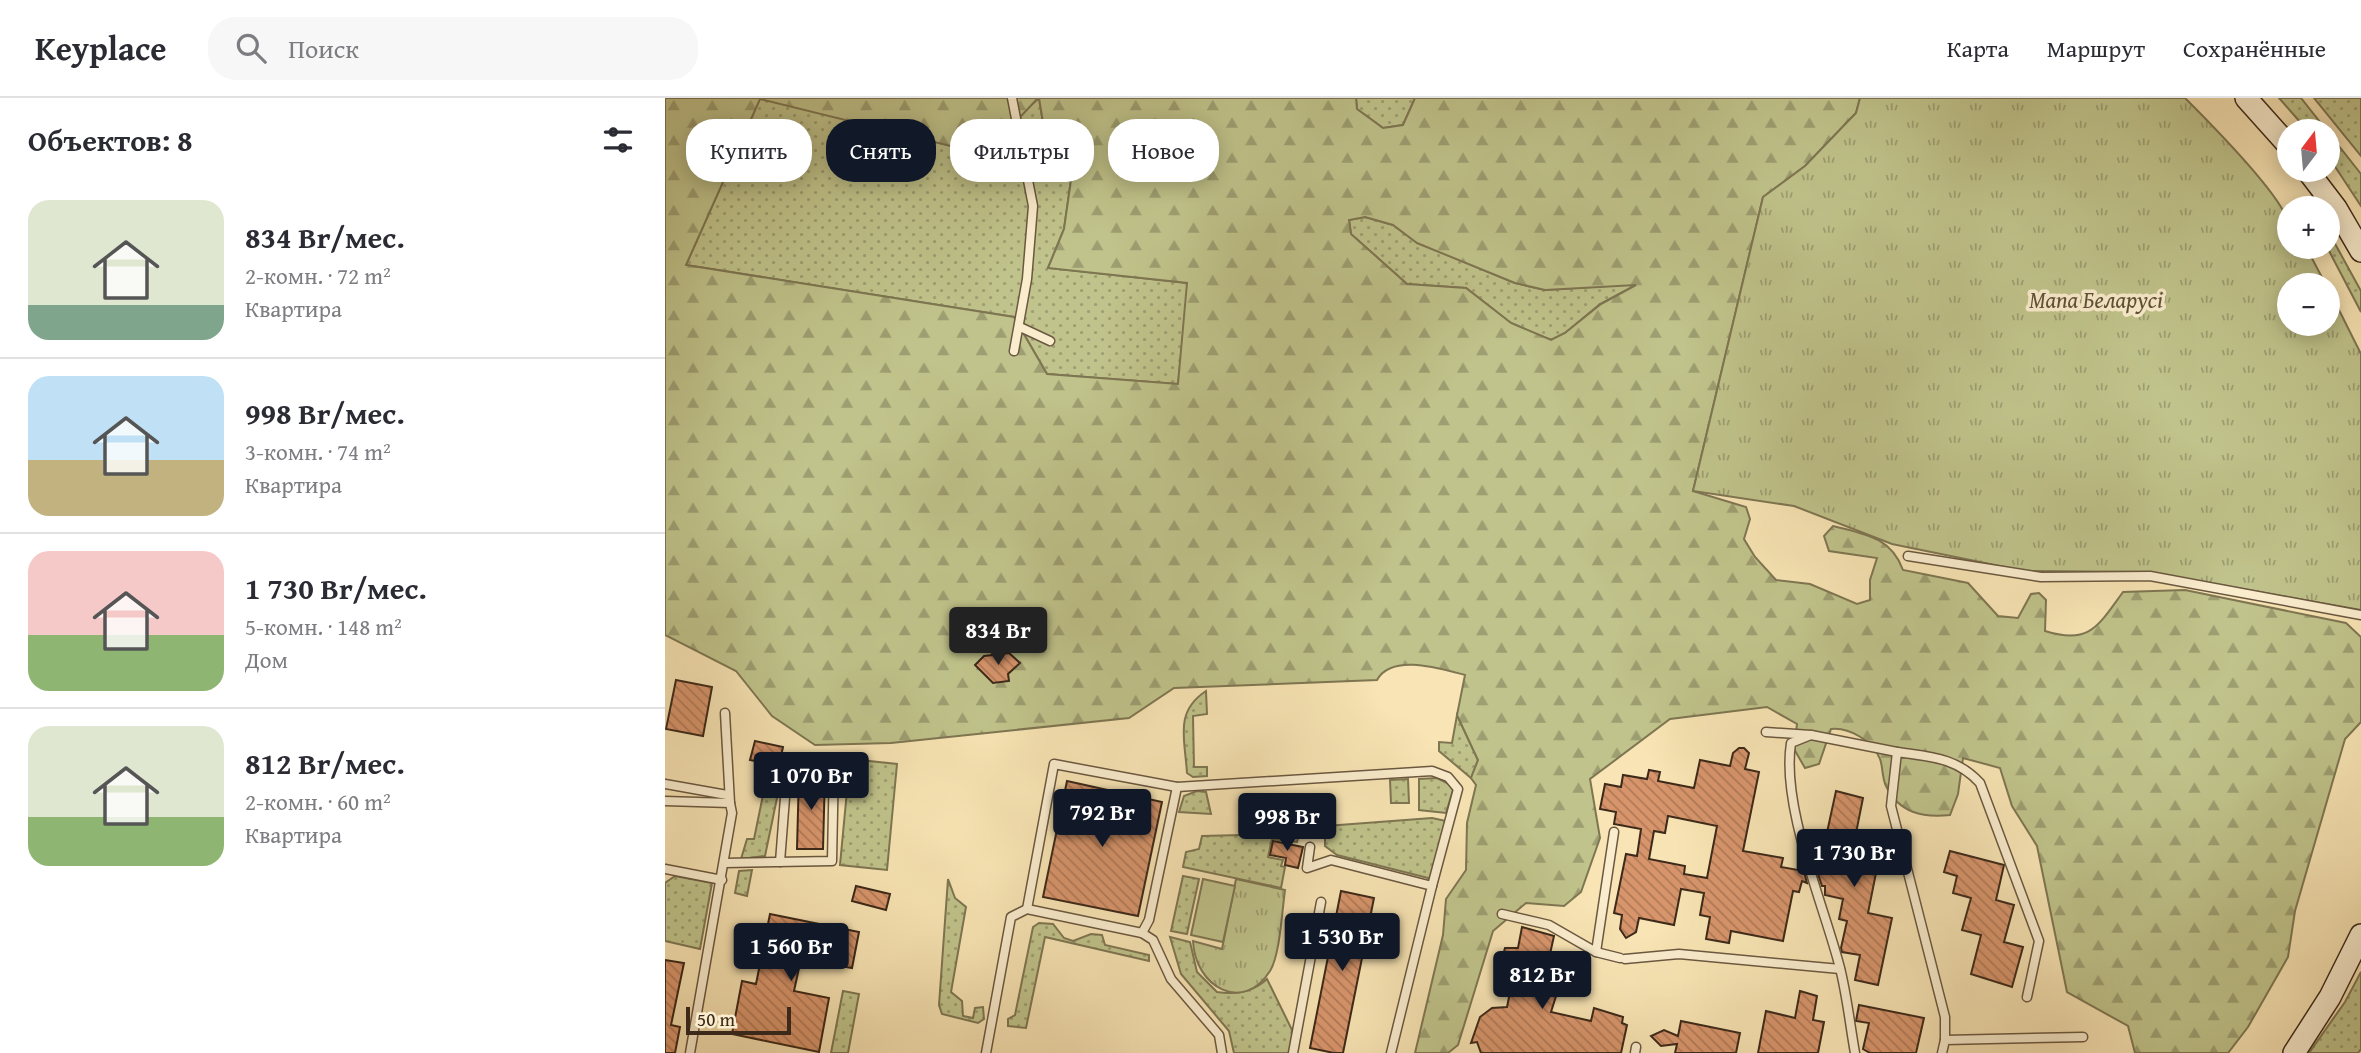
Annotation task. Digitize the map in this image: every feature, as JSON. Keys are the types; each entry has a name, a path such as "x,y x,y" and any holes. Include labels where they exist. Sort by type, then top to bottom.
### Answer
{"main road":[{"path":"2246,98 2277,133"},
{"path":"2316,182 2336,208 2361,251"},
{"path":"2294,1053 2330,997 2361,935"}],"lane":[{"path":"1012,98 1034,206 1020,327 1014,351"},
{"path":"1020,327 1050,341"},
{"path":"1908,556 2041,577 2150,576 2361,615"},
{"path":"690,1053 732,813 725,713"},
{"path":"1766,732 1811,735 1938,758 1965,768 1980,783 2039,941 2027,997"},
{"path":"1811,735 1791,743 1791,779 1804,846 1840,970 1854,1053"},
{"path":"1897,752 1891,806 1945,1017 1942,1053"},
{"path":"780,862 788,758"},
{"path":"725,863 832,861 834,761"},
{"path":"1027,909 1054,764 1177,787 1432,771 1448,776 1458,789 1391,1053"},
{"path":"665,784 729,799"},
{"path":"1142,933 1149,920 1177,787"},
{"path":"665,801 729,799"},
{"path":"1596,952 1614,832"},
{"path":"1310,847 1307,868 1331,860 1432,887"},
{"path":"665,869 722,880"},
{"path":"1293,1053 1321,902"},
{"path":"986,1053 1011,917 1027,909 1142,933 1153,940 1171,979 1219,1035 1222,1053"},
{"path":"1502,914 1549,925 1596,952 1623,958 1679,954 1840,970"},
{"path":"1945,1040 2083,1037"}],"green space":[{"path":"665,98 1038,98 1018,119 950,119 950,146 936,142 936,119 841,119 760,99 751,119 686,119 686,182 723,182 686,265 1014,317 1047,374 1178,384 1187,283 1048,268 1064,229 1071,182 1094,182 1094,119 1042,119 1039,98 1356,98 1357,109 1383,128 1403,125 1415,98 1860,98 1856,113 1805,166 1763,197 1693,491 1746,507 1750,519 1744,539 1755,557 1776,580 1810,584 1857,604 1870,600 1870,580 1877,558 1829,551 1824,536 1833,526 1866,535 1884,544 1898,559 1903,570 1968,583 1998,616 2018,618 2031,594 2039,593 2046,600 2045,631 2060,635 2073,636 2091,630 2123,592 2185,590 2346,623 2361,637 2361,722 2345,739 2295,911 2288,957 2248,1027 2228,1053 2135,1053 2128,1026 2067,992 2037,846 2012,806 2000,768 1963,758 1958,794 1950,815 1930,816 1913,812 1891,795 1877,752 1860,736 1845,730 1831,729 1819,764 1805,768 1794,749 1797,724 1767,707 1670,719 1590,779 1600,838 1581,892 1564,906 1526,903 1493,931 1458,1045 1448,1053 1415,1053 1443,935 1446,899 1466,870 1467,823 1476,785 1471,778 1478,760 1457,715 1465,675 1431,667 1405,665 1384,672 1377,680 1174,688 1129,718 891,743 815,745 772,716 736,671 665,635","holes":["1365,217 1393,225 1417,243 1515,283 1545,290 1636,285 1601,304 1565,333 1551,340 1511,323 1466,288 1407,284 1351,234 1349,220"]},
{"path":"760,98 844,119 826,119 826,182 936,182 936,142 950,146 950,182 1071,182 1064,229 1048,268 1188,283 1178,384 1047,374 1014,317 686,265 723,182 812,182 812,119 751,119"},
{"path":"1039,98 1042,119 1016,119"},
{"path":"1356,98 1415,98 1403,125 1383,128 1357,109"},
{"name":"Мапа Беларусі","path":"1860,98 2185,98 2244,160 2277,202 2277,259 2312,259 2320,273 2277,273 2277,336 2340,336 2340,312 2361,354 2361,610 2147,572 2024,571 1892,544 1794,506 1693,491 1763,197 1805,166 1856,113"},
{"path":"2279,98 2301,98 2318,119 2297,119"},
{"path":"2314,98 2361,98 2361,156 2340,130 2340,119 2331,119"},
{"path":"2340,147 2361,174 2361,206 2340,174"},
{"path":"1365,217 1393,225 1418,243 1515,283 1545,290 1638,284 1600,304 1565,333 1551,340 1511,323 1466,288 1407,284 1351,234 1349,220"},
{"path":"2340,253 2361,291 2361,312 2333,259 2340,259"},
{"path":"1206,691 1207,714 1193,716 1194,767 1207,767 1207,776 1193,777 1187,773 1185,717 1196,699"},
{"path":"1457,715 1478,760 1471,778 1439,751 1439,742 1452,743"},
{"path":"850,759 897,764 887,870 840,865"},
{"path":"769,766 783,769 765,856 741,859 747,839 754,839"},
{"path":"1437,778 1449,784 1453,790 1446,813 1419,810 1419,779"},
{"path":"1408,779 1409,803 1391,803 1390,780"},
{"path":"1197,791 1206,792 1211,814 1179,812 1184,796"},
{"path":"1432,818 1446,821 1432,879 1337,855 1325,846 1325,835 1299,834 1297,842 1272,839 1268,857 1283,860 1281,866 1285,867 1281,888 1183,867 1186,852 1199,849 1202,836 1283,834 1286,829"},
{"path":"752,870 747,896 735,893 739,871"},
{"path":"675,876 712,883 700,949 665,941 665,883"},
{"path":"1183,876 1199,879 1187,934 1171,931"},
{"path":"948,879 955,898 966,907 951,992 962,1001 963,1016 973,1018 975,1008 983,1007 984,1019 978,1023 942,1014 939,1005"},
{"path":"1203,879 1235,886 1223,942 1191,935"},
{"path":"1236,879 1285,890 1278,944 1270,971 1259,984 1247,991 1234,993 1211,982 1202,971 1193,941 1222,949"},
{"path":"1039,923 1053,924 1064,938 1073,941 1091,934 1102,935 1105,945 1149,955 1149,961 1045,937 1026,1028 1008,1026 1008,1019 1015,1015 1033,927"},
{"path":"1170,937 1190,942 1197,972 1217,992 1244,992 1267,979 1294,1034 1289,1053 1234,1053 1229,1031 1181,974"},
{"path":"2361,972 2361,1049 2358,1053 2309,1053 2345,1002"},
{"path":"843,991 859,994 848,1053 831,1053"}],"building":[{"path":"1009,653 1020,663 1008,674 1009,681 993,683 975,665 984,656"},
{"path":"676,680 712,687 703,736 666,729"},
{"path":"755,741 783,747 779,766 750,760"},
{"path":"1744,748 1749,753 1745,769 1759,772 1743,851 1783,858 1781,867 1804,871 1807,883 1802,881 1799,892 1793,891 1783,941 1731,931 1729,943 1706,939 1710,917 1700,915 1704,893 1681,889 1674,925 1639,918 1636,932 1626,938 1620,929 1622,915 1614,913 1626,854 1637,856 1641,829 1614,824 1616,812 1600,809 1605,784 1621,787 1623,775 1647,779 1649,770 1660,772 1658,781 1694,788 1700,760 1730,766 1733,753","holes":["1668,816 1717,826 1707,878 1684,874 1685,866 1649,859 1654,831 1665,833"]},
{"path":"799,774 825,774 823,849 797,849"},
{"path":"1067,781 1162,802 1138,916 1043,897"},
{"path":"1836,791 1863,798 1851,858 1878,863 1868,913 1892,918 1878,985 1855,980 1860,955 1842,952 1841,948 1847,921 1839,919 1843,899 1825,895 1825,886 1822,886 1818,874"},
{"path":"1273,841 1303,847 1298,868 1285,865 1286,858 1270,855"},
{"path":"1950,851 2004,865 1996,900 2014,905 2004,942 2023,947 2012,987 1971,974 1981,935 1962,930 1971,898 1953,893 1957,876 1944,872"},
{"path":"856,886 890,894 886,910 852,901"},
{"path":"1341,891 1374,898 1343,1053 1334,1053 1310,1048"},
{"path":"770,914 859,932 852,968 801,959 794,991 829,998 819,1052 732,1034 742,981 756,984"},
{"path":"1522,927 1554,936 1542,990 1557,993 1551,1012 1591,1021 1594,1008 1623,1017 1622,1023 1627,1025 1621,1053 1481,1053 1477,1042 1471,1043 1480,1017 1492,1008 1507,1007 1513,978 1502,975 1501,962 1505,948 1518,948"},
{"path":"665,960 684,963 671,1025 680,1027 675,1053 665,1053"},
{"path":"1800,991 1817,996 1813,1020 1824,1022 1818,1053 1758,1053 1766,1011 1795,1018"},
{"path":"1859,1005 1924,1018 1916,1053 1870,1053 1863,1049 1869,1023 1856,1021"},
{"path":"1681,1021 1740,1033 1736,1053 1675,1053 1677,1044 1661,1046 1651,1036 1664,1030 1678,1036"}]}
